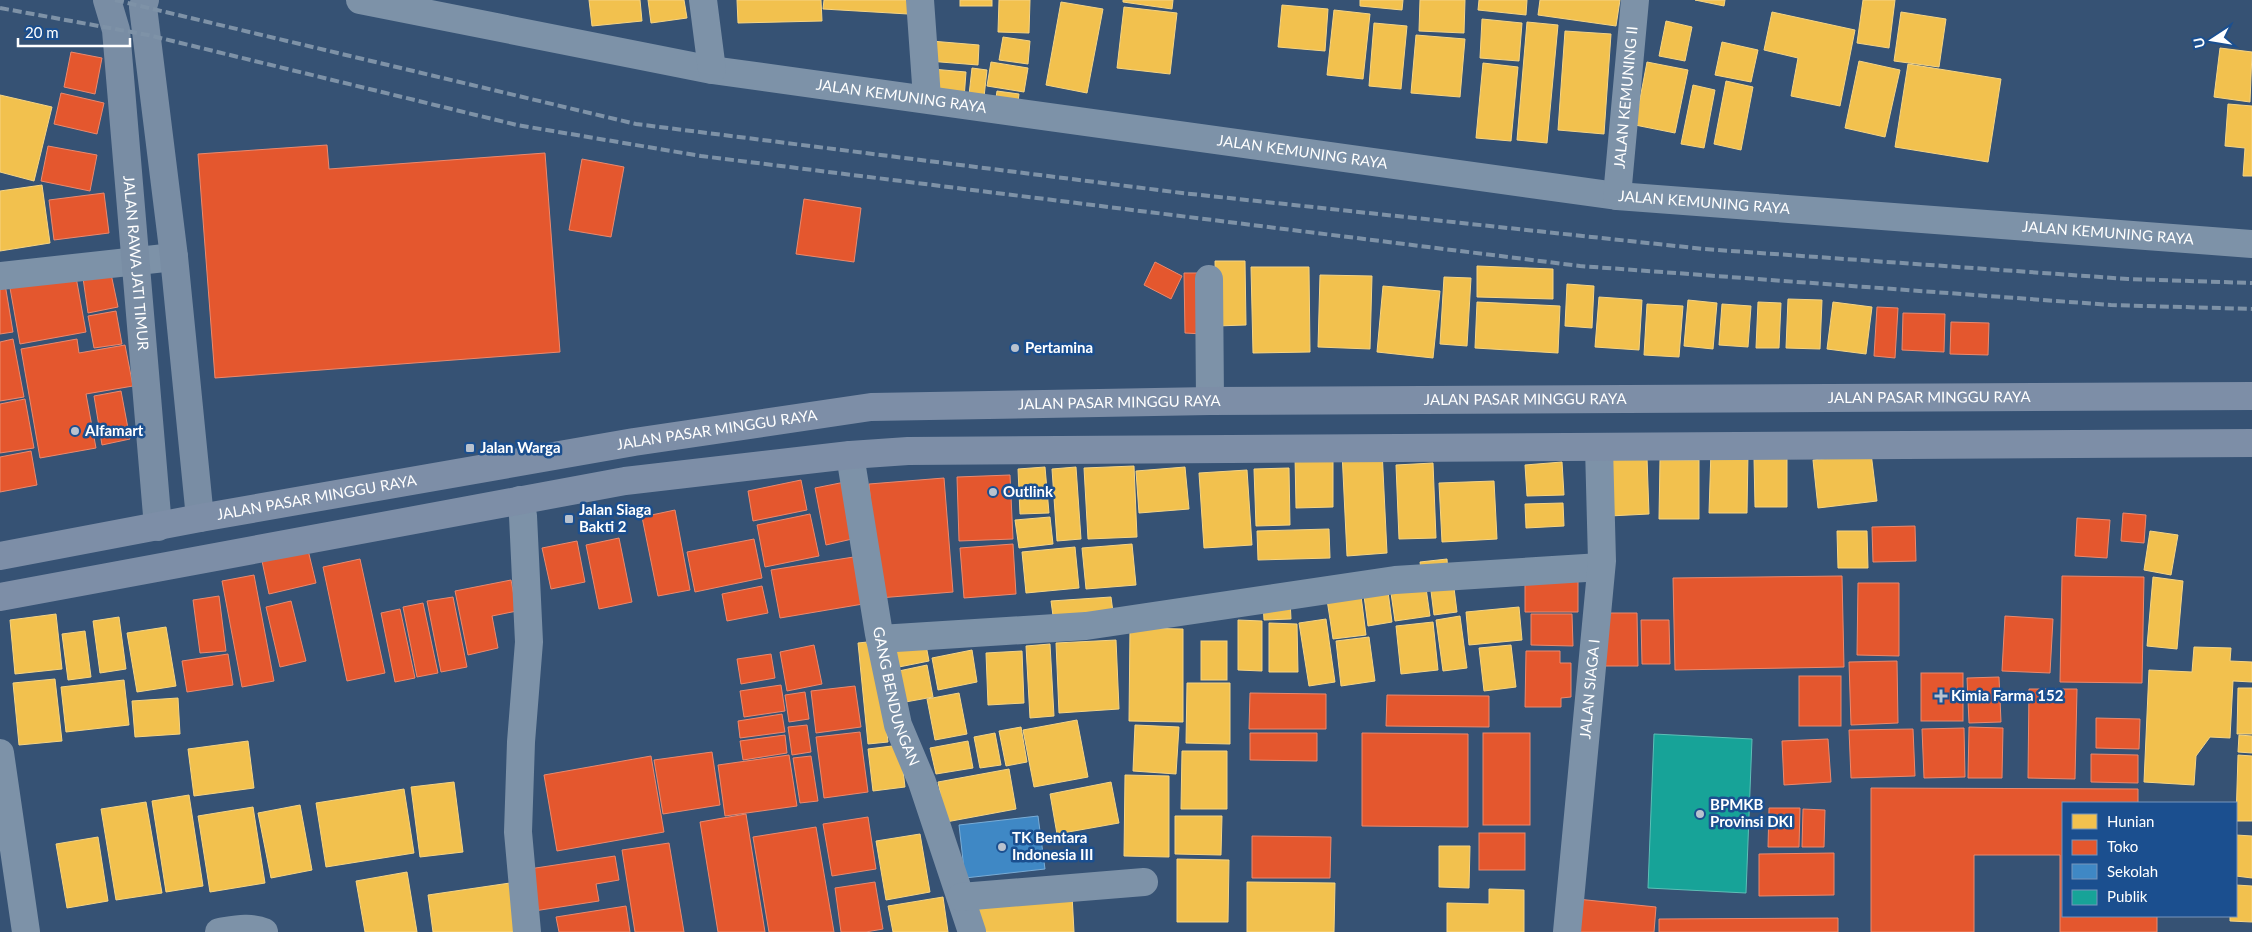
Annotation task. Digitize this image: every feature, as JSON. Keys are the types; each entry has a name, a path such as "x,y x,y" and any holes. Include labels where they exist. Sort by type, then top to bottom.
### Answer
{"main road":[{"name":"JALAN RAWA JATI TIMUR","path":"107,0 116,30 158,527"},
{"path":"145,0 143,7 174,257 200,518"},
{"name":"JALAN PASAR MINGGU RAYA","path":"0,556 200,518 634,442 845,410 881,407 1210,401 2252,396"},
{"path":"0,597 625,481 850,455 918,450 1600,448 2252,443"}],"street":[{"name":"JALAN KEMUNING RAYA","path":"360,0 712,70 927,98 1617,196 2252,244"},
{"path":"703,0 712,70"},
{"path":"920,0 927,98"},
{"name":"JALAN KEMUNING II","path":"1617,196 1635,0"},
{"path":"0,276 174,257"},
{"path":"1210,279 1210,401"},
{"name":"JALAN SIAGA I","path":"1568,932 1602,564 1599,488 1600,448"},
{"name":"GANG BENDUNGAN","path":"850,455 873,599 898,725 922,782 972,932"},
{"path":"520,500 523,516 528,651 521,742 518,832 527,932"},
{"path":"880,637 1086,626 1395,580 1602,564"},
{"path":"0,756 26,932"},
{"path":"961,897 1144,882"},
{"path":"219,932 238,929 264,932"}],"building: Hunian":[{"path":"589,0 640,0 642,21 592,26"},
{"path":"648,0 684,0 687,18 651,23"},
{"path":"737,0 821,0 822,21 738,23"},
{"path":"824,0 909,0 908,14 823,9"},
{"path":"960,0 992,0 992,6 960,6"},
{"path":"999,0 1030,0 1029,33 998,32"},
{"path":"1123,0 1173,0 1172,9 1123,2"},
{"path":"1360,0 1403,0 1402,10 1360,6"},
{"path":"1420,0 1465,0 1464,33 1419,31"},
{"path":"1479,0 1527,0 1526,15 1478,10"},
{"path":"1540,0 1620,0 1616,26 1538,15"},
{"path":"1695,0 1725,0 1724,6"},
{"path":"1863,0 1895,0 1889,48 1857,43"},
{"path":"1061,2 1103,9 1087,93 1046,85"},
{"path":"1282,5 1328,9 1325,51 1278,47"},
{"path":"1124,7 1177,13 1170,74 1117,68"},
{"path":"1334,10 1370,14 1363,79 1327,75"},
{"path":"1772,12 1855,30 1840,106 1791,96 1798,58 1764,50"},
{"path":"1901,12 1946,19 1939,67 1894,61"},
{"path":"1482,19 1522,23 1519,61 1480,58"},
{"path":"1666,21 1692,27 1685,61 1659,56"},
{"path":"1527,22 1558,25 1547,143 1517,140"},
{"path":"1374,23 1407,26 1401,89 1369,86"},
{"path":"1565,31 1611,34 1604,134 1558,130"},
{"path":"1416,35 1465,39 1460,97 1411,93"},
{"path":"1003,37 1030,41 1028,64 999,60"},
{"path":"931,41 979,45 978,65 928,61"},
{"path":"1722,42 1758,50 1751,82 1715,75"},
{"path":"2220,48 2252,52 2250,102 2214,97"},
{"path":"1859,61 1900,70 1885,137 1845,128"},
{"path":"991,62 1028,68 1024,92 987,86"},
{"path":"1647,62 1688,70 1675,133 1635,125"},
{"path":"1483,63 1518,67 1511,141 1476,138"},
{"path":"1908,64 2001,79 1988,162 1895,147"},
{"path":"972,68 987,70 983,106 968,104"},
{"path":"932,69 966,72 964,99 930,96"},
{"path":"1726,81 1753,87 1741,150 1714,144"},
{"path":"1693,85 1715,90 1704,148 1681,144"},
{"path":"997,91 1019,94 1017,109 995,105"},
{"path":"0,95 52,107 34,181 0,172"},
{"path":"2228,104 2252,106 2252,176 2243,176 2245,148 2225,146"},
{"path":"42,185 50,243 0,251 0,191"},
{"path":"1215,261 1245,261 1246,325 1216,326"},
{"path":"1477,266 1553,269 1553,299 1477,297"},
{"path":"1251,267 1309,267 1310,352 1253,353"},
{"path":"1320,275 1372,276 1370,349 1318,347"},
{"path":"1444,277 1471,278 1467,346 1440,344"},
{"path":"1567,284 1594,286 1592,328 1565,326"},
{"path":"1383,286 1440,291 1433,358 1377,352"},
{"path":"1599,297 1642,300 1639,350 1595,347"},
{"path":"1788,299 1822,300 1820,349 1786,348"},
{"path":"1688,300 1717,303 1713,349 1684,346"},
{"path":"1477,302 1560,306 1558,353 1475,348"},
{"path":"1758,302 1781,303 1779,348 1756,348"},
{"path":"1833,302 1872,307 1866,354 1827,349"},
{"path":"1647,304 1683,306 1679,357 1644,355"},
{"path":"1722,304 1751,306 1748,347 1719,345"},
{"path":"1382,450 1387,553 1347,556 1342,452"},
{"path":"1711,450 1748,452 1747,513 1709,513"},
{"path":"1871,453 1877,501 1818,508 1813,460"},
{"path":"1295,456 1333,456 1333,507 1296,508"},
{"path":"1787,457 1787,507 1755,507 1754,458"},
{"path":"1647,458 1649,514 1609,516 1606,459"},
{"path":"1660,460 1699,460 1699,519 1659,519"},
{"path":"1562,462 1564,495 1527,496 1525,465"},
{"path":"1433,463 1436,538 1399,539 1396,465"},
{"path":"1134,466 1137,537 1088,539 1084,468"},
{"path":"1045,467 1049,513 1020,514 1018,469"},
{"path":"1076,467 1081,539 1057,541 1052,469"},
{"path":"1185,467 1189,509 1139,513 1136,471"},
{"path":"1289,468 1290,525 1256,526 1254,469"},
{"path":"1247,470 1252,545 1204,548 1199,473"},
{"path":"1494,481 1497,539 1442,542 1439,483"},
{"path":"1563,503 1564,526 1526,528 1525,504"},
{"path":"1050,517 1053,544 1019,548 1015,520"},
{"path":"1329,529 1330,558 1258,560 1257,531"},
{"path":"1837,531 1867,531 1868,568 1838,568"},
{"path":"2150,531 2178,535 2171,575 2144,570"},
{"path":"1132,544 1136,585 1086,589 1082,548"},
{"path":"1075,547 1079,588 1026,593 1022,552"},
{"path":"1447,559 1448,575 1422,578 1420,562"},
{"path":"2153,577 2183,581 2177,649 2147,646"},
{"path":"1453,580 1457,612 1434,615 1430,583"},
{"path":"1425,581 1430,616 1395,621 1390,586"},
{"path":"1387,584 1392,622 1368,626 1363,588"},
{"path":"1360,588 1366,635 1333,639 1326,593"},
{"path":"1111,597 1114,620 1054,623 1051,601"},
{"path":"1290,600 1291,619 1264,620 1263,602"},
{"path":"1519,607 1522,640 1469,645 1466,612"},
{"path":"56,614 62,669 15,674 10,620"},
{"path":"1460,616 1467,668 1443,671 1436,620"},
{"path":"119,617 126,669 100,673 93,621"},
{"path":"1326,619 1335,682 1309,686 1299,623"},
{"path":"1238,620 1262,621 1262,671 1238,670"},
{"path":"1433,622 1438,670 1401,674 1396,626"},
{"path":"1269,623 1297,624 1298,672 1269,672"},
{"path":"166,627 176,686 137,692 127,633"},
{"path":"1130,628 1183,629 1183,722 1129,721"},
{"path":"85,631 91,677 68,680 62,634"},
{"path":"1369,637 1375,681 1341,686 1336,641"},
{"path":"925,640 929,661 894,668 889,643"},
{"path":"1116,640 1119,709 1059,713 1056,643"},
{"path":"877,641 888,742 868,744 858,643"},
{"path":"1201,641 1227,641 1227,680 1201,680"},
{"path":"1050,644 1054,716 1030,718 1026,646"},
{"path":"1511,645 1516,687 1484,691 1479,648"},
{"path":"2194,647 2231,648 2230,661 2252,662 2252,682 2233,681 2230,738 2210,737 2196,756 2194,785 2144,782 2149,670 2192,672"},
{"path":"972,650 977,682 938,690 932,658"},
{"path":"1022,651 1024,703 988,705 986,653"},
{"path":"927,665 933,697 900,703 894,672"},
{"path":"55,679 62,741 19,745 13,683"},
{"path":"124,680 129,725 66,732 61,687"},
{"path":"1187,683 1230,683 1230,744 1186,743"},
{"path":"2238,688 2252,688 2252,734 2237,734"},
{"path":"959,693 967,734 935,740 927,699"},
{"path":"178,698 180,734 135,737 132,701"},
{"path":"1077,720 1088,777 1034,787 1023,730"},
{"path":"1135,725 1179,727 1176,774 1133,771"},
{"path":"1021,727 1027,762 1006,766 999,731"},
{"path":"995,733 1001,765 980,768 974,737"},
{"path":"2239,735 2252,736 2252,753 2238,752"},
{"path":"248,741 254,788 194,796 188,749"},
{"path":"968,741 973,768 936,774 930,748"},
{"path":"900,745 905,787 873,791 868,749"},
{"path":"1182,751 1227,751 1227,809 1181,809"},
{"path":"2238,755 2252,756 2252,821 2237,821"},
{"path":"1009,769 1016,809 946,822 938,782"},
{"path":"1125,775 1169,776 1169,857 1124,856"},
{"path":"454,782 463,852 420,857 411,787"},
{"path":"1111,782 1119,823 1057,834 1050,794"},
{"path":"404,789 414,853 326,867 316,803"},
{"path":"189,795 203,886 166,892 152,801"},
{"path":"146,802 162,893 116,900 101,809"},
{"path":"300,805 312,870 271,878 258,813"},
{"path":"253,807 265,883 210,892 198,816"},
{"path":"1175,816 1222,816 1221,855 1175,854"},
{"path":"920,834 930,892 886,900 876,841"},
{"path":"2237,835 2252,836 2252,878 2237,876"},
{"path":"98,837 108,901 67,908 56,844"},
{"path":"1439,846 1470,846 1469,888 1439,887"},
{"path":"1177,859 1229,860 1228,922 1177,922"},
{"path":"407,872 417,932 365,932 356,881"},
{"path":"1247,882 1335,883 1334,932 1247,932"},
{"path":"510,883 517,932 433,932 428,895"},
{"path":"2237,885 2252,886 2252,922 2230,921 2230,917 2237,917"},
{"path":"1489,889 1524,890 1524,932 1447,932 1447,903 1489,904"},
{"path":"1072,895 1074,932 977,932 975,899"},
{"path":"943,897 948,932 893,932 888,906"}],"building: Toko":[{"path":"71,52 102,58 95,94 64,87"},
{"path":"61,93 104,103 97,134 54,124"},
{"path":"327,145 329,169 545,153 560,352 215,378 198,154"},
{"path":"48,146 97,155 90,191 41,181"},
{"path":"582,159 624,167 611,237 569,230"},
{"path":"104,193 109,233 54,240 49,200"},
{"path":"804,199 861,208 854,262 796,254"},
{"path":"1155,262 1182,276 1171,299 1144,285"},
{"path":"110,269 118,307 88,313 82,271"},
{"path":"1184,273 1202,273 1203,334 1185,333"},
{"path":"76,277 86,332 20,344 10,288"},
{"path":"5,284 13,332 0,334 0,285"},
{"path":"1877,307 1898,308 1895,358 1874,356"},
{"path":"116,311 122,344 94,348 88,316"},
{"path":"1903,313 1945,314 1944,352 1902,350"},
{"path":"1951,322 1989,323 1988,355 1950,354"},
{"path":"13,339 24,397 0,401 0,342"},
{"path":"77,339 79,353 125,345 133,386 86,394 96,448 40,458 21,349"},
{"path":"121,391 130,439 102,445 94,396"},
{"path":"25,399 34,448 0,453 0,404"},
{"path":"31,451 37,485 0,492 0,457"},
{"path":"1010,475 1013,539 959,541 957,477"},
{"path":"944,478 953,592 879,598 869,484"},
{"path":"801,480 807,510 753,521 748,491"},
{"path":"850,481 861,537 826,545 815,488"},
{"path":"675,510 690,590 658,596 642,517"},
{"path":"2123,513 2146,515 2144,543 2121,541"},
{"path":"810,514 819,556 765,567 757,525"},
{"path":"2077,518 2110,520 2107,558 2075,556"},
{"path":"1915,526 1916,561 1873,562 1872,527"},
{"path":"619,538 632,602 599,609 586,545"},
{"path":"754,539 762,578 695,592 687,552"},
{"path":"577,541 585,582 551,589 542,548"},
{"path":"1013,544 1016,594 964,598 960,548"},
{"path":"308,550 316,583 269,594 262,561"},
{"path":"860,556 869,603 780,618 771,570"},
{"path":"360,559 385,673 347,681 323,567"},
{"path":"1525,573 1578,574 1578,612 1525,612"},
{"path":"254,575 274,681 242,687 222,581"},
{"path":"1842,576 1844,667 1675,670 1673,578"},
{"path":"2062,576 2144,577 2142,683 2060,682"},
{"path":"511,580 517,611 492,616 498,648 468,655 455,591"},
{"path":"1858,583 1899,583 1899,656 1857,655"},
{"path":"762,586 768,613 727,621 722,594"},
{"path":"219,596 226,651 200,653 193,600"},
{"path":"453,597 467,667 441,672 427,601"},
{"path":"291,601 306,661 280,667 266,607"},
{"path":"423,603 438,673 417,677 403,607"},
{"path":"400,609 415,678 395,682 381,613"},
{"path":"1600,613 1637,613 1638,666 1600,666"},
{"path":"1531,614 1572,614 1573,646 1531,645"},
{"path":"2005,616 2053,619 2050,673 2002,671"},
{"path":"1641,620 1669,620 1670,664 1642,664"},
{"path":"814,645 822,684 787,691 780,652"},
{"path":"1526,651 1560,651 1560,663 1571,663 1571,697 1561,698 1561,707 1525,707"},
{"path":"228,654 233,685 187,692 182,661"},
{"path":"771,654 775,678 741,684 737,659"},
{"path":"1897,661 1898,723 1851,725 1849,662"},
{"path":"1921,673 1963,673 1963,721 1921,721"},
{"path":"1799,676 1841,676 1841,726 1799,726"},
{"path":"1999,677 2001,722 1969,723 1967,678"},
{"path":"781,685 785,711 744,717 740,691"},
{"path":"855,686 861,727 816,733 811,691"},
{"path":"2029,689 2077,689 2075,779 2028,778"},
{"path":"805,692 809,719 789,722 785,695"},
{"path":"1250,693 1326,694 1326,729 1249,729"},
{"path":"1387,695 1489,696 1489,727 1386,726"},
{"path":"782,714 785,732 740,738 738,721"},
{"path":"2096,718 2140,719 2139,749 2096,748"},
{"path":"807,725 811,752 792,755 788,727"},
{"path":"1969,727 2003,728 2002,778 1968,778"},
{"path":"1964,728 1965,777 1924,778 1922,729"},
{"path":"1913,729 1915,776 1851,778 1849,730"},
{"path":"860,732 868,792 824,798 816,737"},
{"path":"1250,733 1317,733 1317,761 1250,760"},
{"path":"1362,733 1468,734 1468,827 1362,826"},
{"path":"1483,733 1530,733 1530,825 1483,825"},
{"path":"785,735 787,753 743,760 740,741"},
{"path":"1828,739 1831,782 1784,785 1782,741"},
{"path":"712,752 720,805 663,814 654,760"},
{"path":"2091,754 2138,755 2138,783 2091,782"},
{"path":"789,755 797,806 725,816 718,765"},
{"path":"651,756 664,832 557,851 544,775"},
{"path":"811,756 818,801 800,803 793,758"},
{"path":"1871,788 2138,789 2138,802 2062,802 2062,917 2157,917 2157,932 2060,932 2060,855 1974,855 1974,932 1871,932"},
{"path":"1769,808 1800,808 1799,847 1768,847"},
{"path":"1803,809 1825,810 1824,847 1802,847"},
{"path":"746,814 765,932 718,932 700,822"},
{"path":"868,817 876,869 832,876 823,824"},
{"path":"816,827 834,932 769,932 753,837"},
{"path":"1479,833 1525,833 1525,870 1479,870"},
{"path":"1252,836 1331,837 1330,878 1252,878"},
{"path":"669,843 684,932 635,932 622,850"},
{"path":"1834,853 1834,895 1759,896 1759,854"},
{"path":"615,856 619,880 596,884 599,901 534,911 529,869"},
{"path":"875,882 883,929 866,932 841,932 835,888"},
{"path":"1577,899 1656,907 1654,932 1574,932"},
{"path":"626,906 630,932 559,932 556,917"},
{"path":"1838,918 1838,932 1659,932 1659,919"}],"building: Sekolah":[{"name":"TK Bentara Indonesia III","path":"1038,816 1045,869 965,878 959,825"}],"building: Publik":[{"name":"BPMKB Provinsi DKI","path":"1654,734 1752,739 1746,893 1648,888"}],"railway":[{"path":"115,0 636,124 1182,193 1704,249 2128,279 2252,283"},
{"path":"0,8 148,35 517,125 701,156 1580,266 2111,305 2252,309"}],"place":[{"name":"Pertamina","path":"1015,348"},
{"name":"Alfamart","path":"75,431"},
{"name":"Jalan Warga","path":"470,448"},
{"name":"Outlink","path":"993,492"},
{"name":"Jalan Siaga Bakti 2","path":"569,519"},
{"name":"Kimia Farma 152","path":"1941,696"},
{"name":"BPMKB Provinsi DKI","path":"1700,814"},
{"name":"TK Bentara Indonesia III","path":"1002,847"}]}
